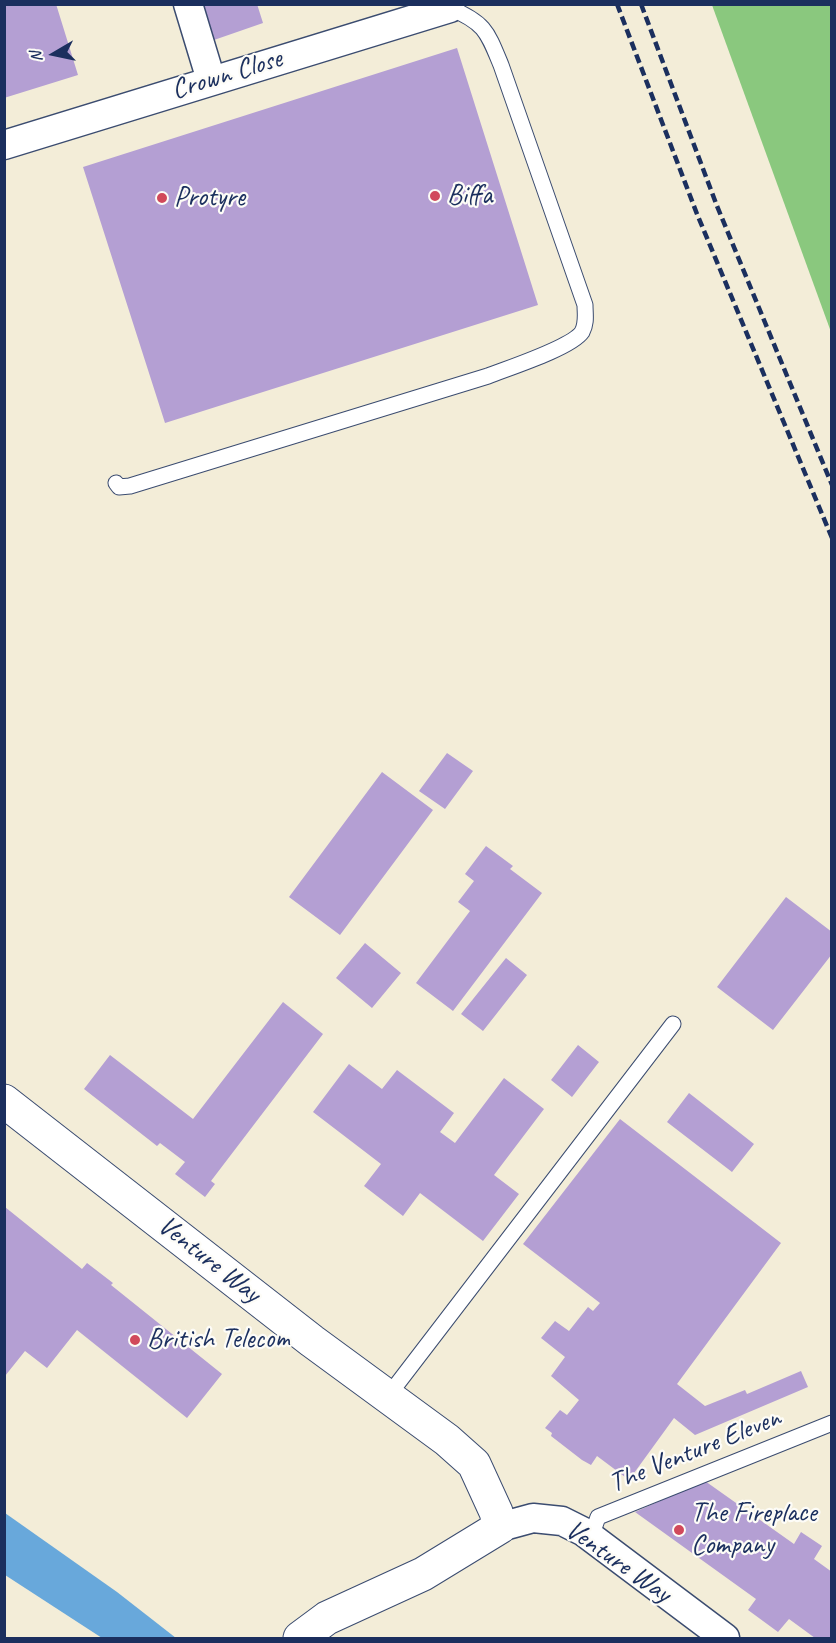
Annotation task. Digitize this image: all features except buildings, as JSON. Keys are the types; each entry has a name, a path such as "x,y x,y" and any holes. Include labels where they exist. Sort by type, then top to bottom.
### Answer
{"street":[{"path":"188,4 211,80"},
{"name":"Crown Close","path":"4,145 449,6"},
{"name":"Venture Way","path":"4,1101 312,1341 447,1440 474,1464 496,1512 500,1527"},
{"name":"Venture Way","path":"300,1638 327,1618 423,1574 500,1527 533,1518 562,1521 591,1537 725,1638"}],"lane":[{"path":"116,483 120,487 130,486 488,375 551,351 576,339 583,331 586,321 585,304 488,33 471,19 449,6"},
{"path":"388,1395 673,1024"},
{"name":"The Venture Eleven","path":"591,1537 598,1517 831,1423"}],"green space":[{"path":"712,5 831,5 831,332"}],"water":[{"path":"5,1513 117,1592 176,1638 102,1638 5,1575"}],"railway":[{"path":"617,4 697,214 832,538"},
{"path":"641,4 717,206 832,485"}],"place":[{"name":"Biffa","path":"435,196"},
{"name":"Protyre","path":"162,198"},
{"name":"British Telecom","path":"135,1340"},
{"name":"The Fireplace Company","path":"679,1530"}]}
